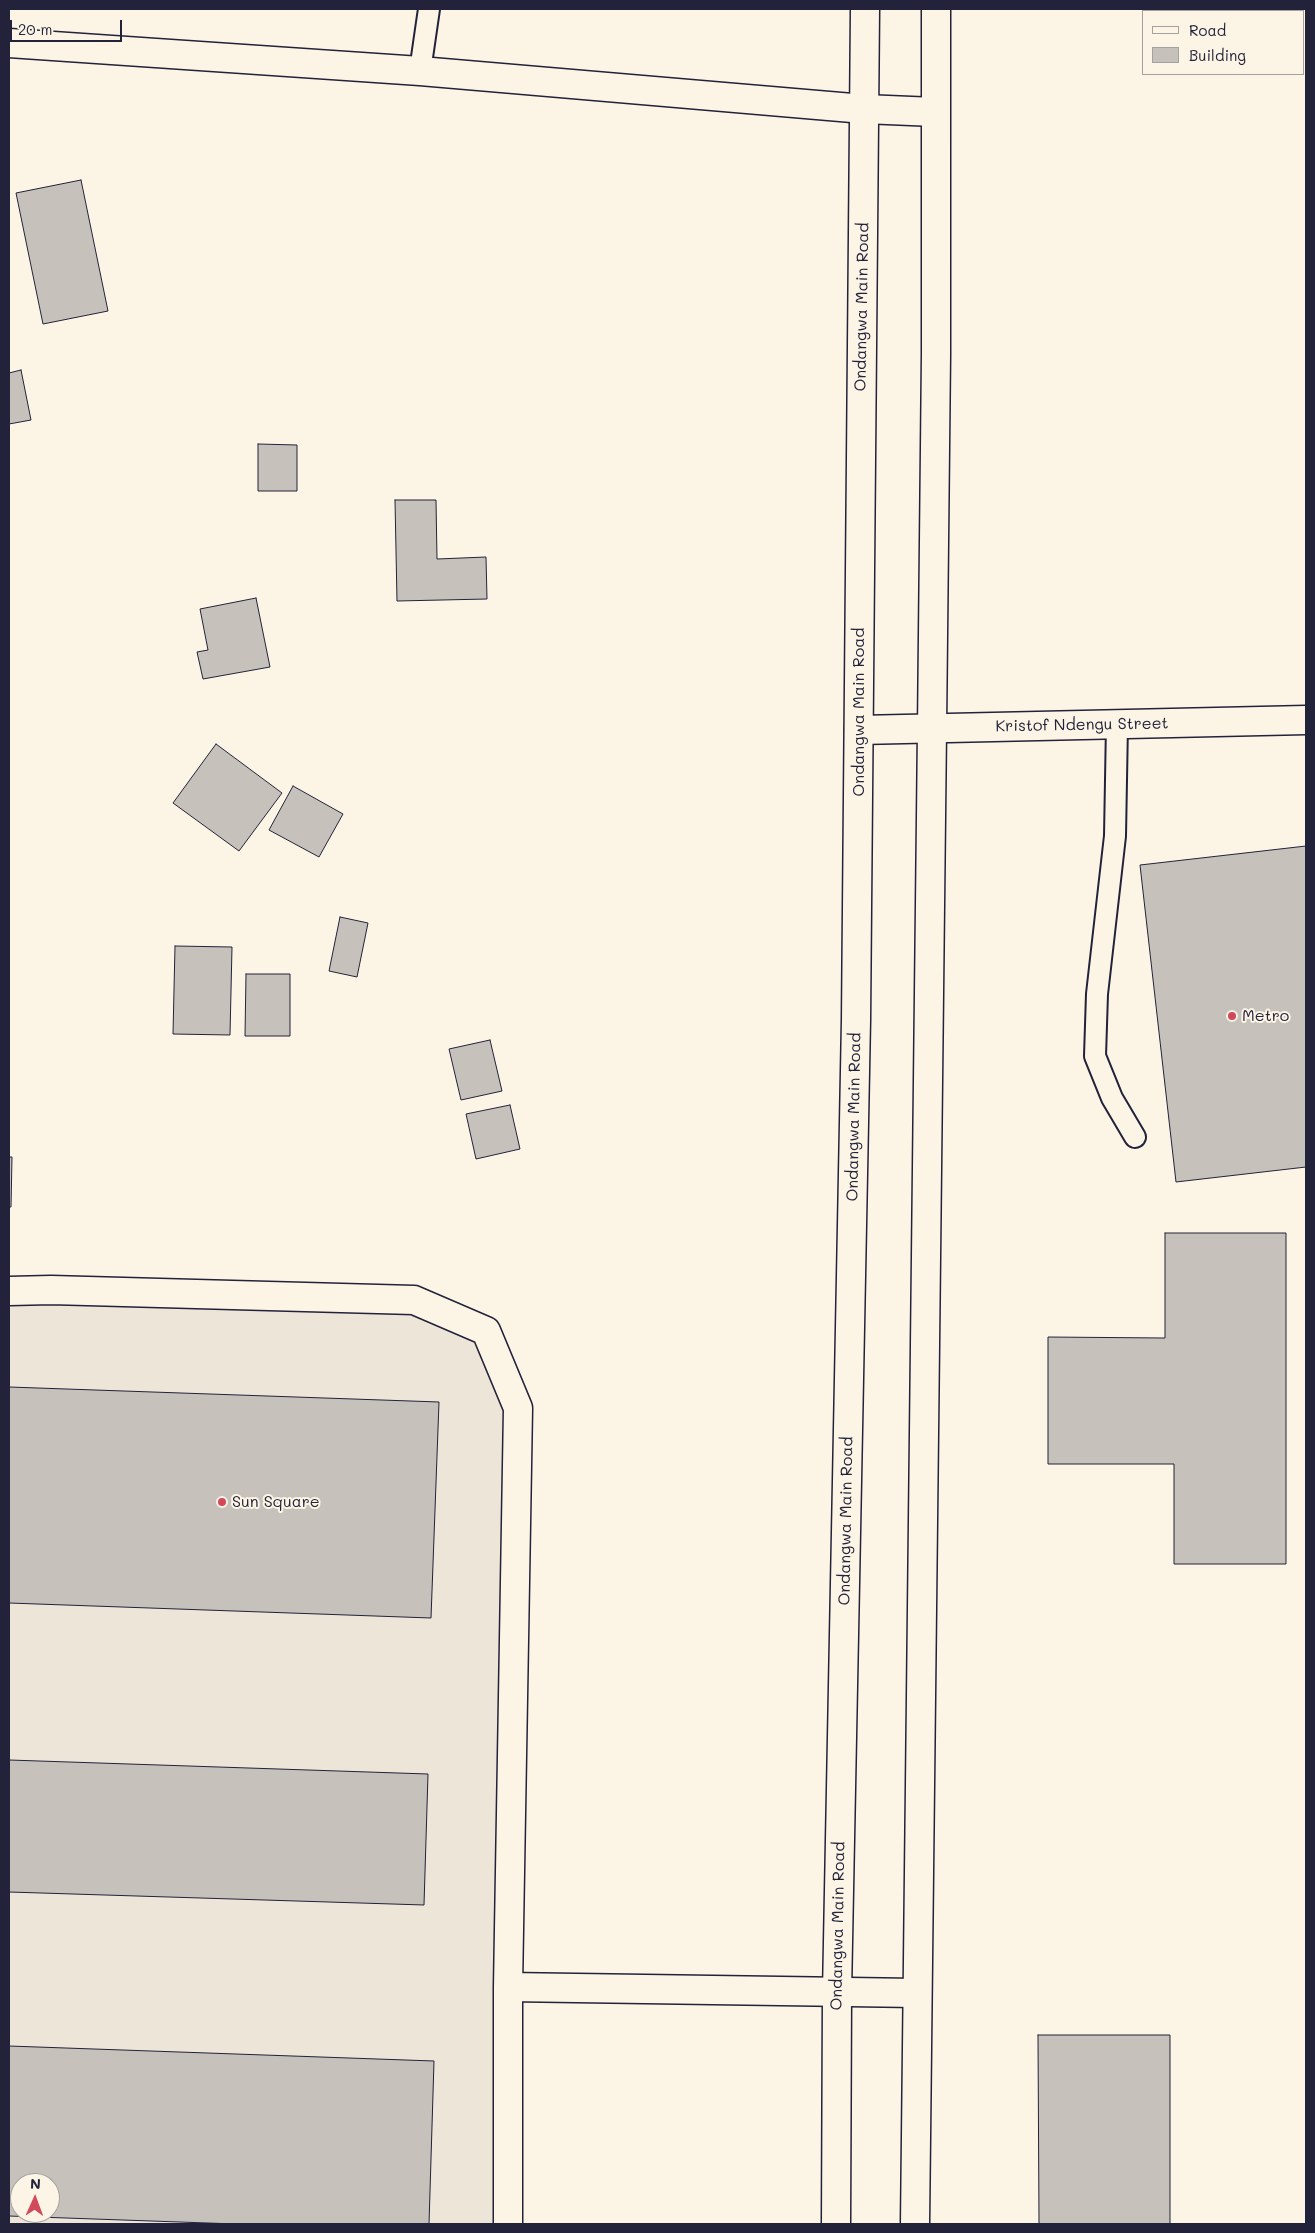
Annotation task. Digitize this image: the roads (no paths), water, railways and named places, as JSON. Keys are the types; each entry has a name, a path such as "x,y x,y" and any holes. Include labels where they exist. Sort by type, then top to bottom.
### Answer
{"main road":[{"name":"Ondangwa Main Road","path":"836,2224 837,1993 856,1030 865,9"},
{"path":"915,2224 936,364 936,9"},
{"path":"9,43 420,71 864,109 935,112"},
{"name":"Kristof Ndengu Street","path":"859,730 1306,720"},
{"path":"9,1291 51,1290 414,1300 486,1331 518,1408 508,1987 508,2224"},
{"path":"508,1987 917,1993"}],"lane":[{"path":"420,71 428,9"},
{"path":"1117,724 1115,836 1097,994 1095,1056 1112,1098 1135,1136"}],"place":[{"name":"Metro","path":"1232,1016"},
{"name":"Sun Square","path":"222,1502"}]}
